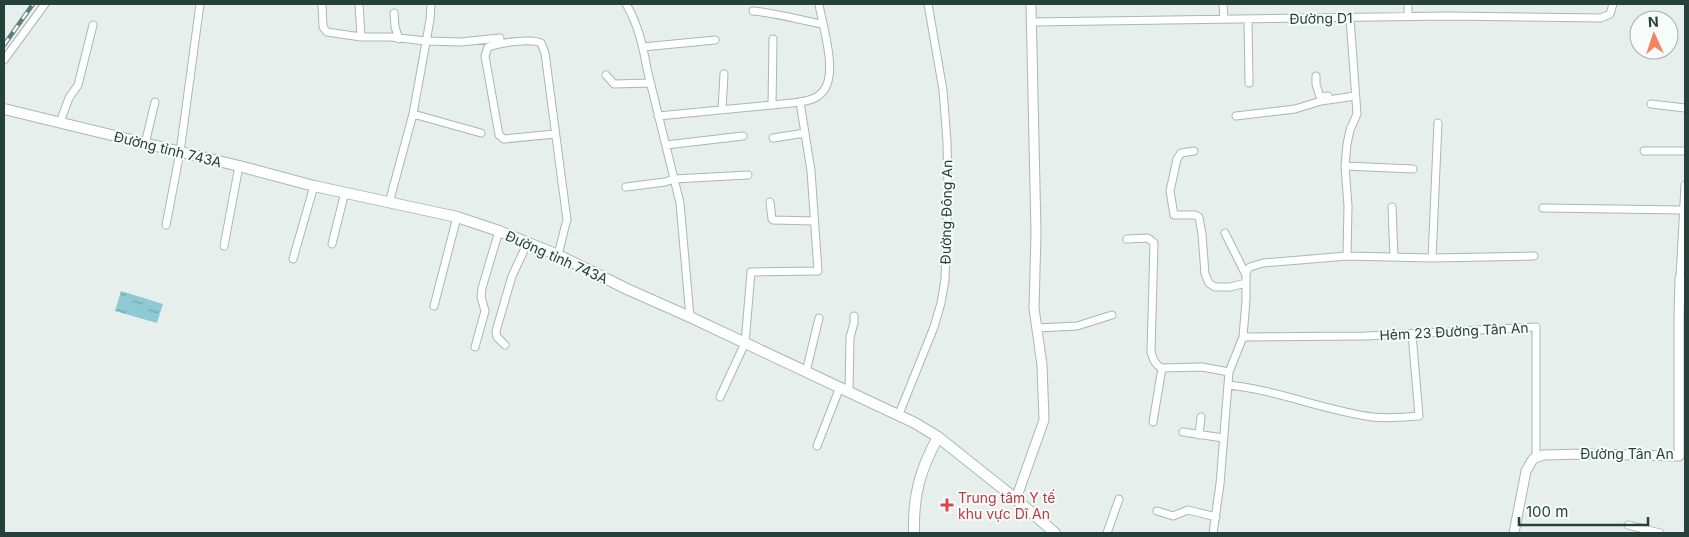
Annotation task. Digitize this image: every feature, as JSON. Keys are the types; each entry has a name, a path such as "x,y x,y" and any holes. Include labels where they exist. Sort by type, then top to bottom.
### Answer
{"main road":[{"name":"Đường tỉnh 743A","path":"4,109 314,186 457,217 528,242 899,414 938,436 1016,498 1055,533"},
{"path":"914,533 917,489 921,473 938,436"}],"street":[{"path":"4,60 45,4"},
{"path":"166,225 180,152 200,4"},
{"path":"322,4 323,27 327,32 361,37 391,37 426,41 461,42 500,38"},
{"path":"359,4 361,37"},
{"path":"389,203 413,114 430,20 431,4"},
{"path":"626,4 638,29 643,46 650,83 680,203 690,317"},
{"path":"658,116 800,102 819,96 824,91 830,76 828,52 819,4"},
{"name":"Đường Đông An","path":"899,414 934,327 945,280 948,190 947,142 943,90 928,4"},
{"path":"1016,498 1044,420 1042,365 1034,308 1036,233 1031,4"},
{"path":"1223,4 1224,19"},
{"path":"1408,4 1408,17"},
{"name":"Đường D1","path":"1032,22 1408,17 1601,18 1610,14 1613,4"},
{"path":"753,11 767,12 822,24"},
{"path":"394,13 395,26 400,39"},
{"path":"1347,256 1346,144 1357,114 1350,18"},
{"path":"1248,19 1249,83"},
{"path":"60,122 69,98 78,85 93,25"},
{"path":"772,105 773,39"},
{"path":"643,46 715,40"},
{"path":"556,134 504,138 499,135 485,56 488,48 494,45 533,41 541,43 545,52 556,134 566,222 558,255"},
{"path":"722,110 724,74"},
{"path":"606,75 614,84 650,83"},
{"path":"1316,76 1320,97 1355,94"},
{"path":"1236,116 1295,109 1355,94"},
{"path":"145,144 155,102"},
{"path":"720,397 745,343 751,272 818,271 811,171 800,102"},
{"path":"1651,104 1685,108"},
{"path":"413,114 481,133"},
{"path":"1432,258 1438,123"},
{"path":"773,138 805,134"},
{"path":"666,145 743,136"},
{"path":"1644,150 1685,151"},
{"path":"1194,151 1181,153 1177,159 1170,191 1174,215 1195,215 1199,217 1206,274 1209,283 1215,287 1230,287 1246,283"},
{"path":"224,246 239,166"},
{"path":"1346,166 1414,169"},
{"path":"626,187 674,179 748,175"},
{"path":"1683,279 1685,184"},
{"path":"293,259 314,186"},
{"path":"332,244 345,192"},
{"path":"770,202 773,220 814,221"},
{"path":"1392,208 1394,258"},
{"path":"1543,208 1684,210"},
{"path":"434,306 457,217"},
{"path":"475,347 484,314 481,297 482,288 499,231"},
{"path":"1213,533 1220,484 1229,372 1243,337 1246,300 1246,274 1225,233"},
{"path":"1127,239 1148,238 1154,243 1151,352 1153,360 1162,368 1202,367 1229,372"},
{"path":"505,344 497,336 496,331 512,276 528,242"},
{"path":"1246,274 1250,267 1264,264 1347,256 1432,258 1534,256"},
{"name":"Đường Tân An","path":"1536,457 1567,454 1679,456 1682,385 1679,319 1683,279"},
{"path":"1037,328 1077,326 1112,315"},
{"path":"817,446 844,389 850,334 854,323 854,316"},
{"path":"806,372 819,318"},
{"name":"Hẻm 23 Đường Tân An","path":"1243,337 1366,336 1536,327 1536,457"},
{"path":"1228,385 1250,387 1372,417 1419,416 1412,334"},
{"path":"1154,422 1162,368"},
{"path":"1199,435 1201,417"},
{"path":"1183,432 1223,438"},
{"path":"1514,533 1526,471 1536,457"},
{"path":"1107,533 1119,499"},
{"path":"1157,511 1170,516 1192,510 1216,516"},
{"path":"1628,525 1660,533"}],"water":[{"path":"121,291 163,304 157,323 115,311"}],"railway":[{"path":"4,45 33,4"}],"place":[{"name":"Trung tâm Y tế khu vực Dĩ An","path":"947,505"}]}
